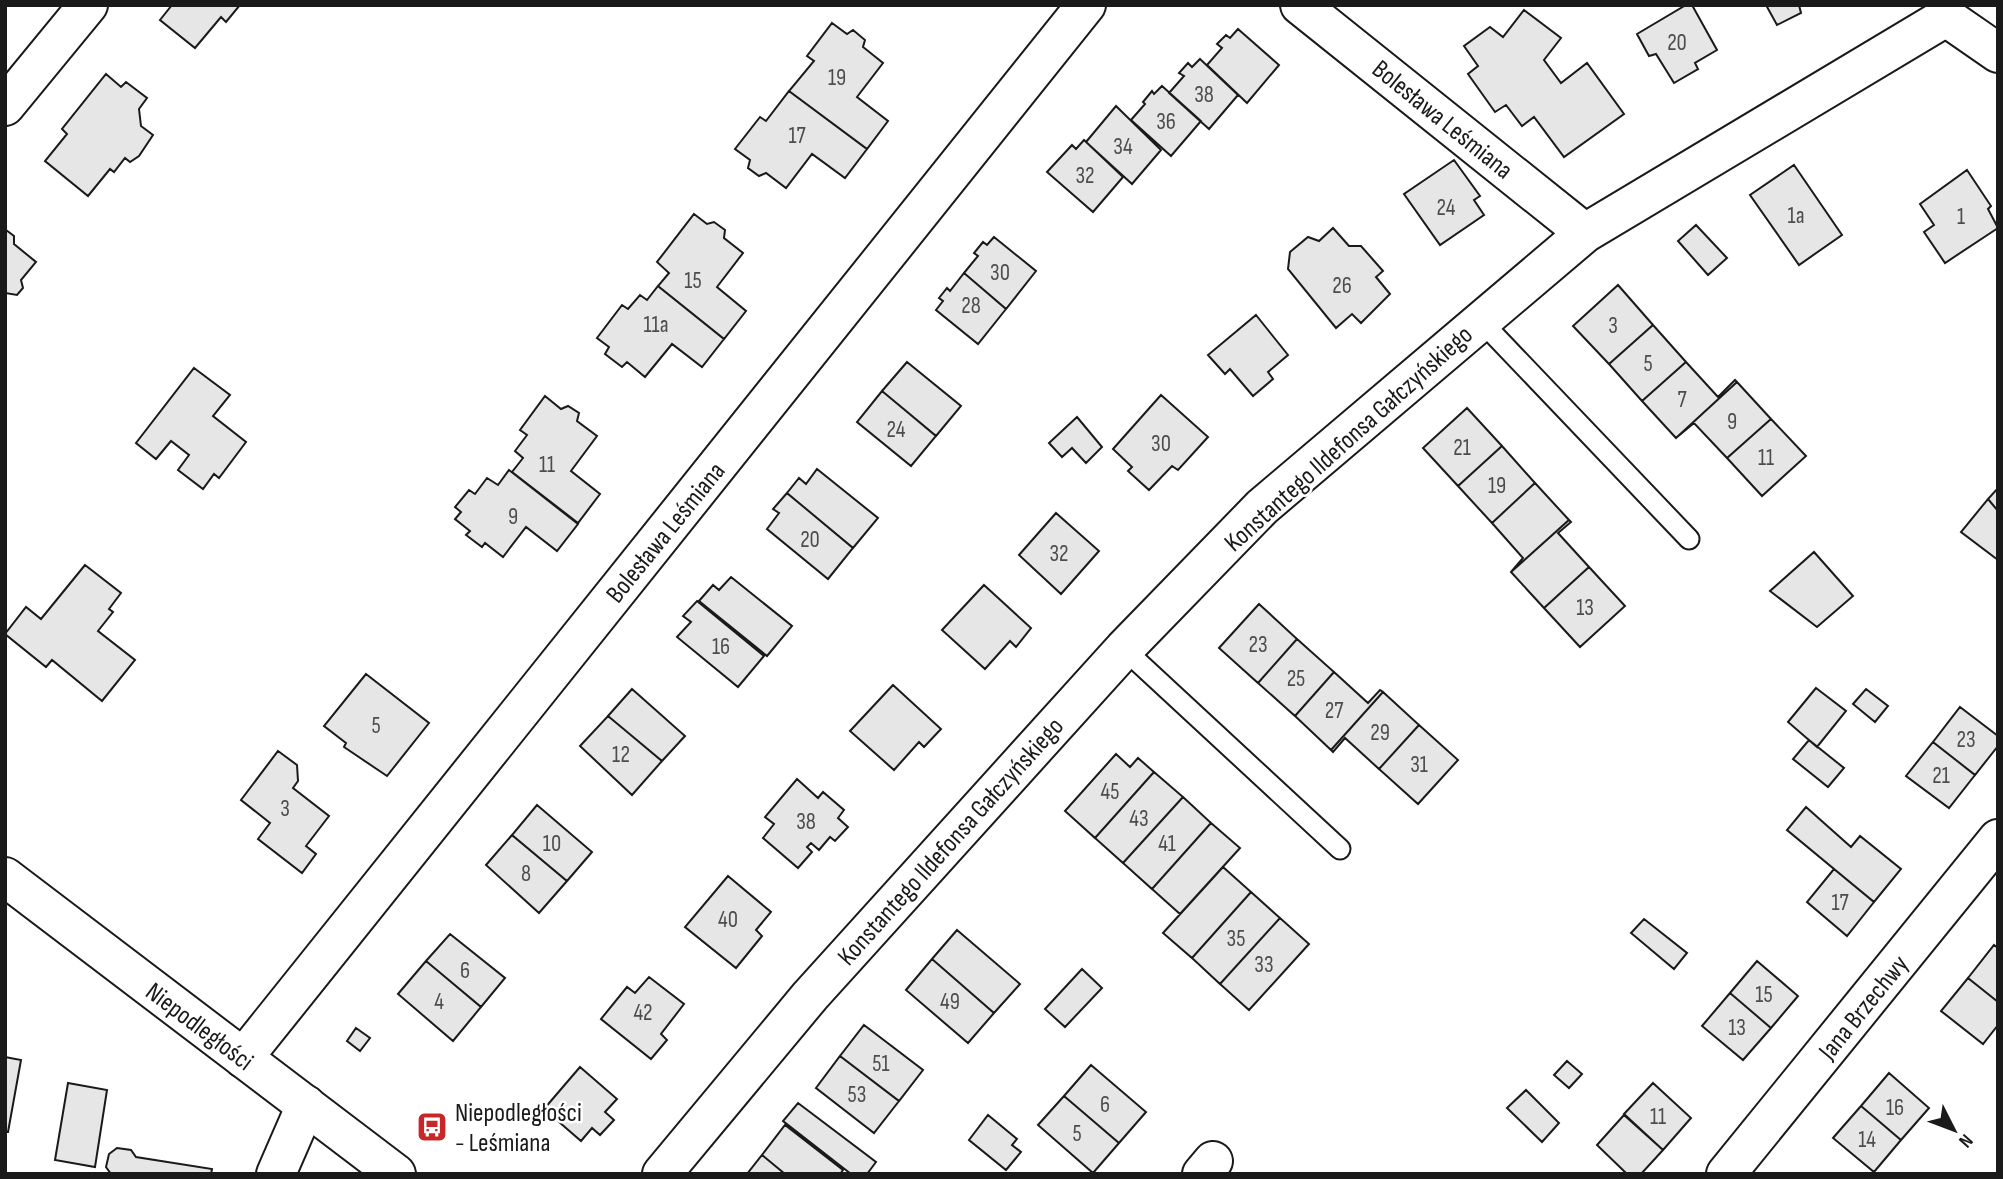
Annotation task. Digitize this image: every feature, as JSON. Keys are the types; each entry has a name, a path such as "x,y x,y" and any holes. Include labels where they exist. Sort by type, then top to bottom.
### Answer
{"street":[{"path":"5,106 88,5"},
{"name":"Bolesława Leśmiana","path":"243,1058 1086,5"},
{"name":"Bolesława Leśmiana","path":"1300,5 1585,233"},
{"name":"Konstantego Ildefonsa Gałczyńskiego","path":"662,1174 810,996 1124,649 1262,507 1480,320 1585,233 1947,17 1998,53"},
{"name":"Jana Brzechwy","path":"1726,1174 1998,839"},
{"name":"Niepodległości","path":"5,877 396,1174"},
{"path":"276,1174 306,1105"}],"lane":[{"path":"1480,320 1689,539"},
{"path":"1124,649 1340,849"}],"building":[{"path":"172,5 240,5 226,22 221,17 195,48 160,20"},
{"path":"1686,5 1692,5 1717,50 1695,63 1698,69 1674,83 1656,54 1649,56 1637,34"},
{"path":"1766,5 1799,5 1801,13 1777,25"},
{"path":"1524,10 1561,38 1544,60 1561,83 1587,63 1624,114 1564,157 1534,117 1522,126 1506,105 1495,112 1468,74 1478,66 1464,46 1490,27 1503,37"},
{"path":"832,23 847,34 853,30 865,40 863,47 883,63 857,97 888,121 867,149 789,91 814,61 807,56"},
{"path":"1238,29 1279,65 1247,103 1207,65 1222,48 1217,44 1226,35 1230,38"},
{"path":"1200,59 1238,95 1209,129 1169,93 1184,76 1179,73 1188,63 1192,67"},
{"path":"106,74 121,87 126,82 147,98 139,109 141,126 153,135 139,156 130,162 125,158 114,172 110,169 88,196 45,161 67,134 62,129"},
{"path":"1162,86 1201,121 1171,156 1131,120 1152,91 1154,94"},
{"path":"789,91 867,149 845,178 812,154 786,188 766,173 759,176 748,168 750,160 735,149 760,117 766,121"},
{"path":"1116,106 1161,150 1132,184 1086,142"},
{"path":"1084,140 1123,177 1093,212 1047,172 1072,145 1076,149"},
{"path":"1454,160 1480,196 1474,200 1484,215 1440,245 1404,194"},
{"path":"1794,165 1842,235 1799,265 1750,195"},
{"path":"1967,170 1991,206 1988,209 1998,228 1945,263 1924,232 1934,225 1920,204"},
{"path":"694,214 707,224 714,222 725,230 724,238 743,253 717,287 746,311 724,339 658,286 669,273 657,262"},
{"path":"1696,225 1727,258 1708,275 1678,241"},
{"path":"1333,228 1349,246 1361,246 1383,271 1376,277 1390,294 1361,323 1352,314 1336,328 1288,269 1290,252 1308,237 1319,241"},
{"path":"6,230 14,236 14,244 36,262 21,280 23,288 17,295 5,293"},
{"path":"994,237 1036,271 1006,309 964,273 978,256 974,253 983,242 987,245"},
{"path":"964,273 1006,309 978,344 936,310 943,301 939,298 947,288 950,291"},
{"path":"1618,285 1653,325 1609,364 1573,326"},
{"path":"658,286 724,339 702,367 672,344 645,377 627,362 622,367 605,354 609,347 597,338 622,305 628,309 640,295 647,300"},
{"path":"1256,315 1288,355 1268,372 1273,379 1253,396 1230,369 1225,374 1208,355"},
{"path":"1653,325 1686,362 1642,401 1609,364"},
{"path":"907,362 961,406 936,436 882,391"},
{"path":"1686,362 1718,397 1735,380 1737,382 1676,438 1642,401"},
{"path":"194,368 230,395 213,416 246,442 219,478 214,474 203,489 178,470 189,455 171,441 156,459 136,443"},
{"path":"1737,382 1771,419 1727,458 1694,423 1676,438"},
{"path":"882,391 936,436 911,466 857,422"},
{"path":"1161,395 1208,437 1178,470 1172,466 1149,490 1128,471 1132,467 1113,449"},
{"path":"545,396 561,409 568,406 579,413 577,421 597,436 571,471 600,494 578,523 512,472 523,458 515,451 527,435 520,430"},
{"path":"1467,408 1502,446 1458,486 1423,448"},
{"path":"1077,417 1102,447 1086,463 1072,448 1062,457 1049,443"},
{"path":"1771,419 1806,456 1762,496 1727,458"},
{"path":"1502,446 1535,483 1492,523 1458,486"},
{"path":"817,469 878,518 853,548 787,493 799,478 806,484"},
{"path":"509,470 578,524 557,551 526,527 503,557 485,543 482,547 466,535 470,531 455,519 461,512 455,507 469,490 475,494 487,478 498,485"},
{"path":"1535,483 1569,520 1511,572 1523,558 1492,523"},
{"path":"1998,488 1998,511 1988,499"},
{"path":"787,493 853,548 828,579 767,529 779,513 773,509"},
{"path":"1988,499 1998,511 1998,560 1961,532"},
{"path":"1056,513 1099,551 1061,594 1019,555"},
{"path":"1569,520 1571,522 1558,533 1589,567 1544,608 1511,572"},
{"path":"1814,552 1853,596 1817,627 1770,591"},
{"path":"85,565 121,593 109,609 113,612 98,631 135,660 102,701 52,660 46,667 5,634 26,607 41,619"},
{"path":"1589,567 1625,606 1580,647 1544,608"},
{"path":"731,577 792,626 767,656 699,601 713,585 719,590"},
{"path":"984,585 1031,628 1016,647 1010,641 985,669 942,630"},
{"path":"697,601 764,656 738,687 677,637 691,622 683,616"},
{"path":"1259,604 1297,639 1258,683 1219,648"},
{"path":"1297,639 1334,672 1295,716 1258,683"},
{"path":"1334,672 1368,703 1380,690 1383,692 1331,750 1295,716"},
{"path":"366,674 429,723 387,776 344,747 346,743 324,726"},
{"path":"893,685 941,729 924,747 919,742 894,770 850,731"},
{"path":"1816,688 1846,711 1817,747 1788,722"},
{"path":"632,689 685,736 662,761 608,716"},
{"path":"1866,689 1888,706 1875,722 1853,704"},
{"path":"1383,692 1419,725 1379,769 1345,738 1333,752 1331,750"},
{"path":"1960,707 1998,736 1998,746 1975,775 1933,742"},
{"path":"608,716 662,761 632,795 580,746"},
{"path":"1419,725 1458,760 1418,804 1379,769"},
{"path":"1809,740 1844,768 1828,787 1793,759"},
{"path":"1933,742 1975,775 1949,808 1906,776"},
{"path":"278,751 297,765 298,781 293,788 329,816 306,846 316,854 302,873 258,839 270,823 241,800"},
{"path":"1116,754 1130,767 1138,758 1154,772 1095,838 1065,811"},
{"path":"1154,772 1183,797 1123,863 1095,838"},
{"path":"797,779 818,798 823,792 844,810 838,818 848,827 835,841 830,837 819,850 811,843 807,847 812,852 798,868 763,838 774,824 765,817"},
{"path":"1183,797 1211,823 1152,889 1123,863"},
{"path":"537,805 592,852 567,881 512,835"},
{"path":"1806,807 1851,847 1860,836 1901,869 1874,902 1787,830"},
{"path":"1211,823 1240,848 1180,914 1152,889"},
{"path":"512,835 567,881 539,913 486,865"},
{"path":"1223,867 1251,892 1192,958 1163,933"},
{"path":"1834,869 1874,902 1847,936 1807,902"},
{"path":"728,876 771,912 756,930 762,936 736,968 685,927"},
{"path":"1251,892 1280,918 1220,984 1192,958"},
{"path":"1280,918 1309,944 1249,1010 1220,984"},
{"path":"1644,919 1687,953 1674,969 1631,933"},
{"path":"957,930 1020,984 994,1013 932,959"},
{"path":"450,934 505,978 481,1007 426,961"},
{"path":"1994,945 1998,948 1998,1002 1968,978"},
{"path":"932,959 994,1013 968,1043 906,990"},
{"path":"426,961 481,1007 453,1041 398,994"},
{"path":"1757,961 1798,996 1771,1028 1730,993"},
{"path":"1082,969 1102,988 1065,1027 1045,1009"},
{"path":"649,977 684,1004 661,1034 667,1040 651,1059 601,1019 627,987 635,993"},
{"path":"1968,978 1998,1002 1998,1025 1983,1044 1941,1011"},
{"path":"1730,993 1771,1028 1743,1060 1702,1026"},
{"path":"864,1025 923,1070 899,1101 840,1056"},
{"path":"356,1028 370,1038 360,1051 347,1041"},
{"path":"840,1056 899,1101 874,1133 816,1088"},
{"path":"5,1057 21,1060 8,1132 5,1132"},
{"path":"1567,1061 1582,1074 1569,1088 1554,1075"},
{"path":"1091,1065 1146,1112 1119,1143 1064,1096"},
{"path":"580,1067 617,1099 605,1112 614,1120 600,1135 592,1128 581,1141 544,1109"},
{"path":"1889,1073 1929,1108 1901,1140 1861,1106"},
{"path":"68,1083 107,1090 95,1167 55,1160"},
{"path":"1653,1083 1691,1118 1663,1150 1624,1114"},
{"path":"1526,1090 1559,1123 1542,1142 1507,1108"},
{"path":"1064,1096 1119,1143 1093,1173 1038,1125"},
{"path":"798,1103 876,1162 867,1174 851,1174 783,1121"},
{"path":"1861,1106 1901,1140 1874,1172 1833,1138"},
{"path":"988,1115 1017,1139 1012,1145 1021,1152 1006,1170 969,1140"},
{"path":"1624,1115 1663,1150 1641,1174 1627,1174 1597,1145"},
{"path":"785,1125 843,1170 840,1174 785,1174 762,1155"},
{"path":"117,1148 131,1150 136,1157 212,1169 211,1174 111,1174 106,1167 109,1154"},
{"path":"762,1155 785,1174 747,1174"}],"place":[{"name":"Niepodległości - Leśmiana","path":"432,1127"}]}
